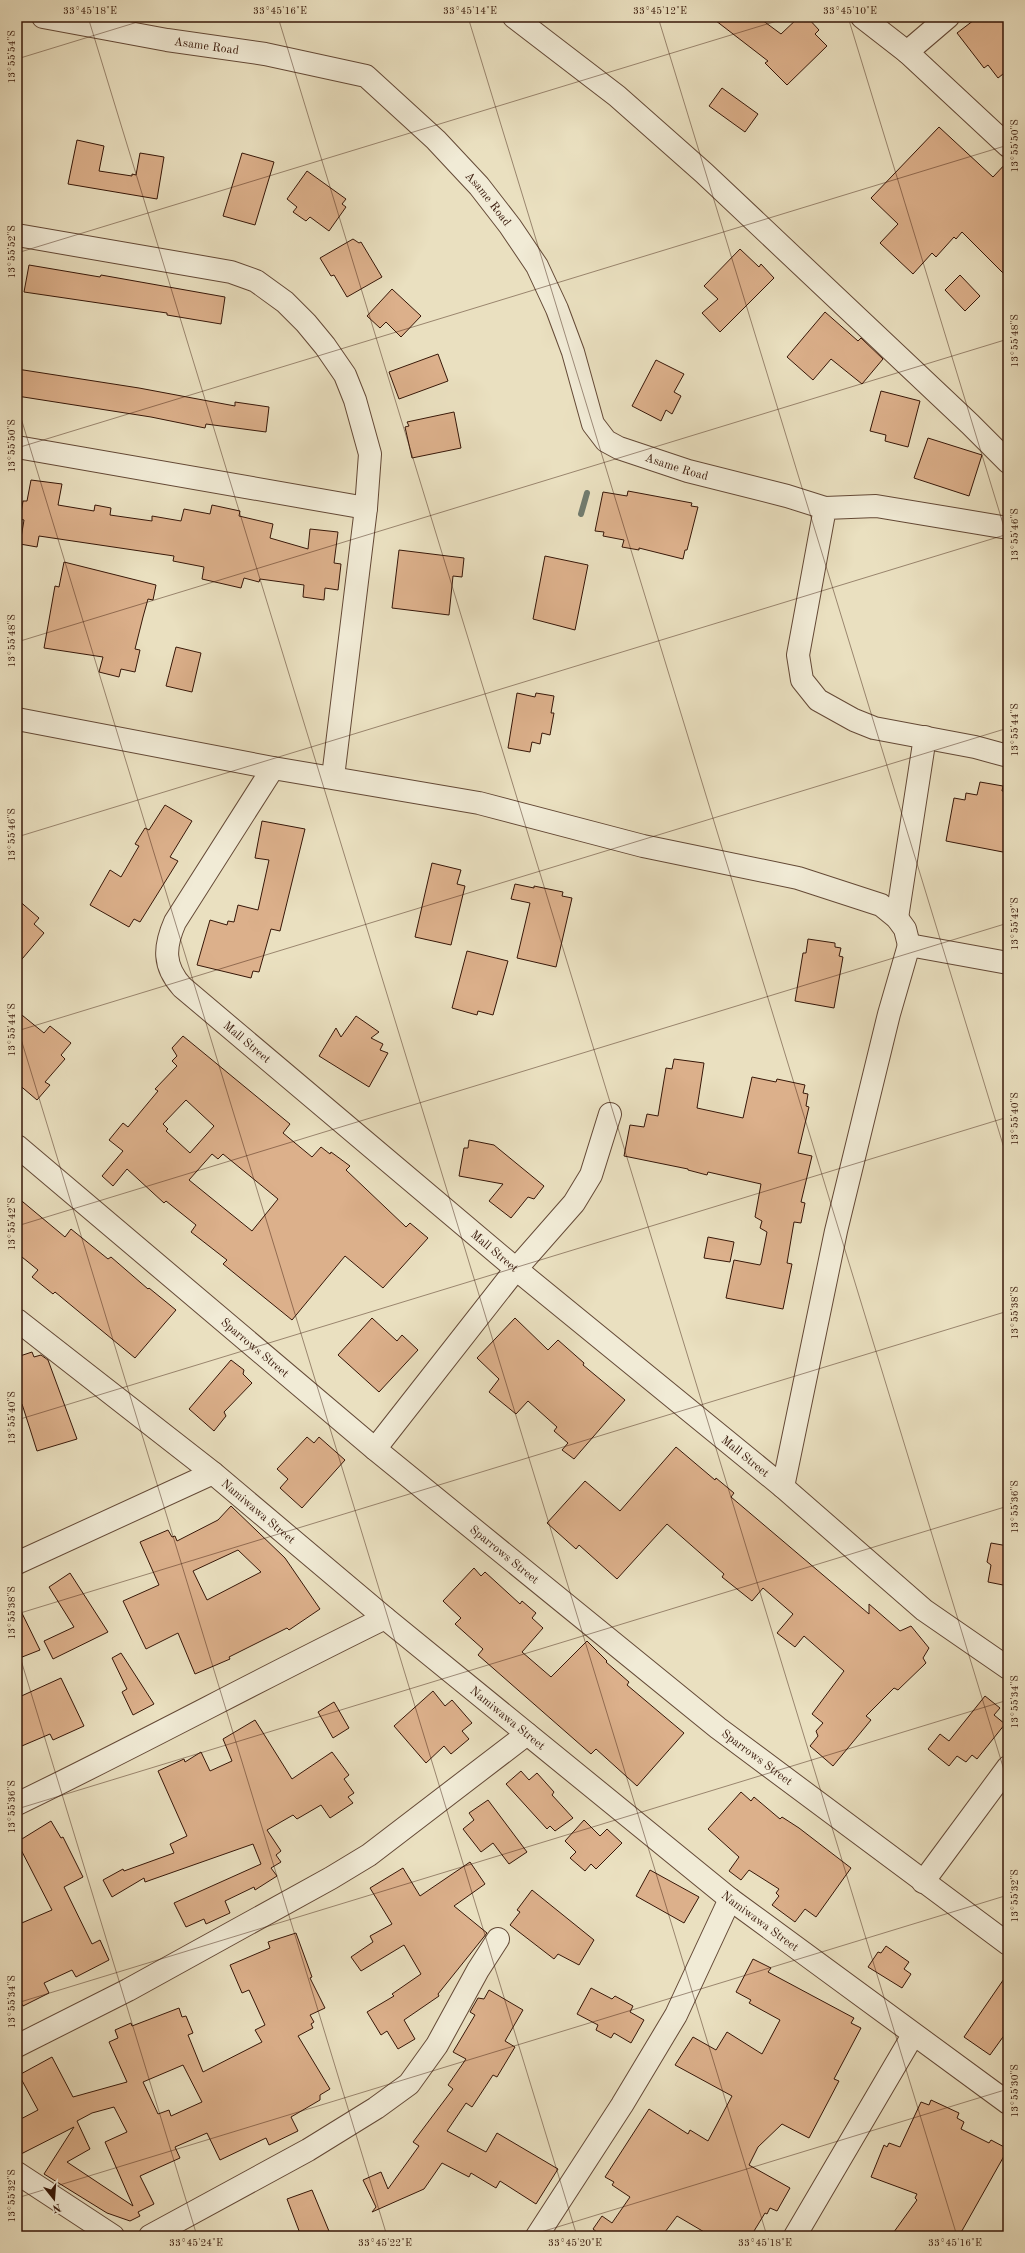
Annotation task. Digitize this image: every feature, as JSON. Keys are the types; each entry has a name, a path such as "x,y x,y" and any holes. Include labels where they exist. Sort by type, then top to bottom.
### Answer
{"street":[{"name":"Asame Road","path":"43,17 167,40 265,54 366,76 436,140 478,186 510,226 533,261 558,309 573,352 593,424 606,441 619,448 688,471 787,496 825,508 876,506 1008,528"},
{"path":"514,17 617,96 704,173 970,424 1008,462"},
{"path":"862,17 907,52 1008,146"},
{"path":"907,52 948,17"},
{"path":"17,234 231,272 256,281 286,302 325,346 345,375 355,400 370,454 366,508 333,777"},
{"path":"17,447 366,508"},
{"path":"825,508 798,655 802,680 818,700 854,720 874,728 925,737 1008,756"},
{"path":"17,719 273,768 479,803 643,846 798,878 881,905 897,918 904,929 909,945 887,1021 836,1231 782,1487"},
{"path":"897,918 925,737"},
{"name":"Mall Street","path":"273,768 175,922 169,936 168,967 174,978 182,987 516,1269 782,1487 924,1610 1008,1668"},
{"path":"909,945 1008,963"},
{"path":"375,1449 516,1269 574,1203 591,1175 610,1114"},
{"name":"Sparrows Street","path":"17,1146 375,1449 718,1728 922,1882 1008,1944"},
{"name":"Namiwawa Street","path":"17,1320 213,1474 385,1618 730,1899 913,2035 1008,2103"},
{"path":"17,1563 213,1474"},
{"path":"17,1804 250,1688 300,1659 385,1618"},
{"path":"17,2046 128,1990 331,1878 369,1855 527,1734"},
{"path":"922,1882 1008,1767"},
{"path":"537,2236 622,2105 676,2015 730,1899"},
{"path":"150,2236 308,2150 376,2108 409,2084 437,2045 478,1970 498,1939"},
{"path":"795,2236 913,2035"},
{"path":"17,2173 113,2236"}],"building":[{"path":"711,17 758,17 781,34 799,17 807,17 819,30 815,34 827,46 787,85 765,63 768,61"},
{"path":"978,17 1008,17 1008,70 998,78 988,65 984,68 957,33"},
{"path":"722,88 758,114 745,132 709,106"},
{"path":"939,127 993,177 1008,161 1008,278 962,232 956,239 954,237 936,257 932,253 913,274 880,243 898,224 871,198"},
{"path":"77,140 104,146 99,171 132,176 132,174 136,175 140,153 164,157 157,199 68,184"},
{"path":"242,153 274,162 255,225 223,216"},
{"path":"307,171 346,199 342,204 346,207 329,231 310,217 306,221 293,212 297,207 287,199"},
{"path":"353,239 359,243 361,242 382,277 347,297 334,275 331,276 320,258"},
{"path":"740,249 759,267 761,264 774,278 720,332 702,313 718,299 704,286"},
{"path":"29,265 100,277 101,275 225,297 221,324 167,315 167,313 24,292"},
{"path":"960,275 980,296 965,311 945,290"},
{"path":"392,289 421,316 401,337 386,322 380,328 367,316"},
{"path":"825,312 858,341 861,338 883,359 862,384 831,359 813,380 787,357"},
{"path":"438,354 448,381 399,399 389,372"},
{"path":"656,360 684,374 674,392 681,396 672,414 666,410 661,421 632,406"},
{"path":"17,369 139,388 235,406 235,402 269,407 266,432 206,424 205,428 151,417 17,396"},
{"path":"881,391 920,401 908,447 885,441 886,435 870,431"},
{"path":"454,412 461,448 412,458 405,427 409,426 407,422"},
{"path":"928,438 982,455 969,496 914,478"},
{"path":"31,480 62,484 58,505 94,511 95,505 111,508 110,515 152,521 152,516 181,521 184,509 210,514 212,505 240,511 239,516 273,524 270,538 308,549 310,529 338,532 334,563 341,564 338,590 325,588 324,600 303,597 304,585 260,579 259,582 244,578 241,588 202,579 204,567 173,561 174,556 39,536 37,547 20,544 24,520 20,519 23,501 27,501"},
{"path":"628,491 692,503 691,506 698,507 687,550 685,550 683,559 639,548 639,550 622,547 624,540 603,536 604,532 595,531 603,492 627,496"},
{"path":"399,550 464,558 462,577 453,576 449,615 392,608"},
{"path":"545,556 588,565 575,630 533,619"},
{"path":"64,562 156,585 153,600 148,599 135,649 140,650 135,672 121,669 119,677 99,672 103,657 44,648 55,586 59,587"},
{"path":"176,647 201,653 192,692 166,686"},
{"path":"517,693 535,697 536,693 554,696 551,713 554,713 550,735 542,733 540,744 532,742 530,752 508,748"},
{"path":"980,782 1003,786 1002,791 1008,792 1008,853 946,841 954,798 965,800 966,793 977,795"},
{"path":"165,805 192,821 170,857 178,861 140,922 134,919 129,927 90,905 110,870 121,877 139,846 135,844 145,828 149,830"},
{"path":"262,821 305,829 280,931 271,929 259,972 253,971 251,978 197,965 210,920 227,925 228,921 234,922 238,905 258,910 269,860 255,858"},
{"path":"432,863 461,870 457,884 465,886 451,945 415,937"},
{"path":"515,884 563,892 562,896 572,898 556,967 517,958 530,903 511,899"},
{"path":"17,899 39,918 34,924 44,933 17,965"},
{"path":"808,939 835,943 835,947 841,948 839,956 843,957 834,1008 795,1001 803,953 806,953"},
{"path":"467,951 508,961 493,1015 478,1011 477,1015 452,1008"},
{"path":"17,1011 44,1033 50,1026 71,1043 61,1055 65,1059 45,1082 50,1085 37,1100 17,1083"},
{"path":"356,1016 379,1032 371,1038 383,1044 380,1050 388,1053 369,1087 319,1056 336,1028 341,1037"},
{"path":"183,1036 290,1124 283,1133 312,1157 321,1147 330,1154 331,1152 350,1166 346,1170 406,1227 410,1223 428,1238 383,1288 345,1256 292,1320 223,1264 227,1260 191,1232 196,1225 166,1201 164,1203 127,1169 113,1186 102,1176 123,1151 109,1140 123,1123 128,1127 158,1091 155,1089 177,1066 172,1061 177,1056 172,1048","holes":["186,1100 214,1126 190,1153 166,1131 168,1129 163,1124","212,1154 218,1159 223,1154 278,1199 252,1231 189,1180"]},
{"path":"674,1059 704,1063 697,1108 743,1118 752,1077 776,1082 777,1079 805,1085 803,1093 808,1094 806,1106 809,1107 798,1153 812,1156 801,1202 805,1203 801,1223 794,1222 787,1263 792,1264 783,1309 726,1298 734,1260 760,1265 761,1263 767,1232 760,1228 762,1221 755,1217 761,1184 708,1172 707,1175 688,1169 624,1156 630,1125 644,1127 647,1114 658,1116 666,1068 672,1069"},
{"path":"469,1140 494,1145 544,1186 534,1199 528,1197 511,1218 489,1201 503,1184 459,1176 464,1148 468,1148"},
{"path":"17,1197 65,1237 71,1229 108,1259 111,1257 148,1289 149,1288 176,1310 135,1358 55,1292 53,1294 32,1277 38,1270 17,1253"},
{"path":"708,1237 734,1242 730,1262 704,1258"},
{"path":"372,1318 397,1341 402,1335 418,1350 379,1392 338,1355"},
{"path":"515,1318 548,1350 558,1340 584,1363 583,1365 625,1400 574,1459 562,1450 568,1443 554,1431 557,1427 528,1401 516,1414 489,1392 499,1379 477,1358"},
{"path":"32,1352 34,1357 41,1355 48,1360 77,1439 37,1451 22,1404 17,1406 17,1357"},
{"path":"231,1360 244,1370 243,1374 252,1383 224,1412 226,1416 214,1431 189,1409"},
{"path":"307,1437 314,1443 319,1437 345,1460 302,1508 280,1488 288,1479 277,1469"},
{"path":"676,1447 715,1480 716,1478 734,1493 731,1497 869,1614 869,1604 900,1631 911,1626 929,1648 923,1658 926,1663 898,1690 894,1688 866,1716 871,1720 833,1766 810,1746 818,1736 816,1731 823,1723 812,1714 844,1671 804,1636 795,1647 777,1633 793,1614 763,1588 752,1601 722,1577 724,1574 667,1524 617,1579 579,1545 576,1549 547,1523 585,1481 620,1511"},
{"path":"231,1506 285,1558 320,1609 289,1630 287,1628 229,1657 230,1659 195,1674 178,1633 146,1649 123,1601 159,1585 140,1542 168,1530 172,1537 175,1536 177,1541 218,1520","holes":["238,1550 261,1572 207,1600 193,1571"]},
{"path":"991,1543 1008,1546 1008,1586 988,1582 991,1565 987,1562"},
{"path":"474,1568 481,1576 485,1572 520,1604 522,1601 536,1613 532,1618 543,1628 522,1652 551,1677 587,1641 607,1661 606,1662 629,1682 627,1685 684,1733 637,1786 596,1749 591,1754 478,1655 483,1649 455,1624 461,1618 443,1601"},
{"path":"70,1573 108,1632 53,1659 44,1641 74,1627 49,1587"},
{"path":"17,1603 40,1650 17,1659"},
{"path":"121,1653 154,1704 133,1715 122,1692 127,1689 112,1658"},
{"path":"61,1678 84,1726 53,1740 50,1734 17,1748 17,1698"},
{"path":"433,1691 445,1706 452,1700 472,1723 462,1731 469,1739 451,1754 444,1746 426,1763 394,1726"},
{"path":"985,1696 1000,1708 994,1715 1005,1724 977,1759 972,1755 966,1762 957,1756 949,1766 928,1749 940,1734 949,1741"},
{"path":"334,1702 349,1728 333,1738 318,1712"},
{"path":"255,1720 292,1779 332,1752 349,1775 344,1779 354,1793 348,1797 353,1803 330,1818 321,1805 297,1819 293,1815 267,1830 281,1851 276,1855 281,1862 271,1868 277,1876 255,1890 254,1887 225,1901 230,1913 206,1924 204,1919 186,1927 174,1903 261,1864 253,1844 145,1882 144,1878 112,1897 103,1880 123,1869 124,1871 174,1853 170,1844 187,1836 158,1771 184,1759 185,1762 201,1752 210,1771 232,1761 223,1739"},
{"path":"521,1771 529,1780 537,1773 554,1792 552,1795 573,1818 555,1831 550,1826 547,1829 506,1784"},
{"path":"741,1792 751,1801 754,1797 780,1819 782,1817 799,1828 851,1868 816,1917 805,1909 795,1922 772,1905 779,1896 776,1893 779,1889 749,1870 741,1880 729,1871 739,1857 708,1829"},
{"path":"488,1800 527,1852 509,1864 493,1843 481,1852 463,1829 474,1820 469,1813"},
{"path":"584,1820 600,1836 607,1829 622,1843 596,1869 591,1864 585,1871 570,1858 576,1852 565,1841"},
{"path":"51,1821 61,1838 63,1837 83,1877 64,1887 92,1944 100,1940 109,1960 76,1977 72,1970 44,1983 49,1993 23,2006 17,1995 17,1925 52,1910 17,1842"},
{"path":"470,1862 485,1884 454,1906 487,1933 438,1994 439,1996 404,2020 415,2039 398,2049 387,2031 381,2035 367,2012 394,1996 392,1994 421,1974 404,1945 361,1971 351,1957 373,1942 370,1936 392,1924 370,1888 403,1868 420,1896"},
{"path":"650,1870 699,1897 684,1923 636,1896"},
{"path":"532,1890 594,1940 579,1965 558,1954 554,1959 510,1925 520,1912 517,1910"},
{"path":"296,1933 312,1977 310,1978 325,2008 310,2015 314,2022 311,2024 313,2028 298,2036 330,2089 320,2095 320,2100 291,2117 298,2131 269,2145 266,2138 220,2160 207,2133 175,2147 180,2158 140,2176 154,2204 138,2212 140,2216 130,2221 107,2213 44,2174 74,2127 21,2154 17,2145 17,2121 38,2110 19,2075 52,2057 73,2097 127,2082 109,2042 118,2038 115,2030 131,2023 132,2026 179,2008 182,2017 186,2016 193,2033 188,2035 203,2072 262,2042 255,2030 265,2025 249,1990 242,1993 230,1965 270,1948 268,1942","holes":["183,2065 202,2102 171,2116 169,2110 158,2114 143,2082","114,2107 127,2132 105,2142 133,2206 67,2162 90,2149 77,2121 92,2113"]},
{"path":"886,1946 909,1962 904,1969 911,1974 902,1988 868,1967 878,1952 881,1953"},
{"path":"753,1959 771,1968 768,1972 854,2018 851,2023 861,2028 834,2079 839,2081 809,2138 782,2124 758,2147 749,2165 790,2188 777,2211 770,2208 767,2214 765,2213 751,2236 711,2236 677,2216 662,2236 602,2236 593,2229 602,2216 612,2223 630,2197 612,2185 614,2182 605,2177 649,2109 688,2134 690,2130 708,2141 732,2096 675,2065 693,2037 716,2050 727,2032 762,2054 780,2020 749,2003 751,2000 736,1992"},
{"path":"1008,1973 1008,2030 990,2055 964,2037"},
{"path":"591,1988 612,1999 615,1996 633,2006 630,2012 644,2020 631,2043 614,2033 611,2038 596,2030 598,2025 577,2014"},
{"path":"489,1990 523,2010 505,2041 515,2047 497,2077 493,2075 472,2107 466,2103 447,2131 486,2152 497,2133 558,2169 536,2204 500,2181 496,2188 471,2173 469,2177 442,2163 424,2189 372,2212 376,2207 363,2180 381,2172 388,2189 419,2146 413,2142 453,2089 448,2085 466,2059 453,2052 475,2015 470,2012 478,1998 484,1999"},
{"path":"931,2100 959,2113 957,2118 964,2122 961,2129 989,2143 991,2140 1008,2149 959,2236 891,2236 917,2200 915,2198 917,2194 871,2177 884,2145 887,2147 889,2143 900,2147 921,2102 929,2105"},
{"path":"312,2190 331,2236 301,2236 287,2199"}],"waterway":[{"path":"581,514 587,493"}]}
